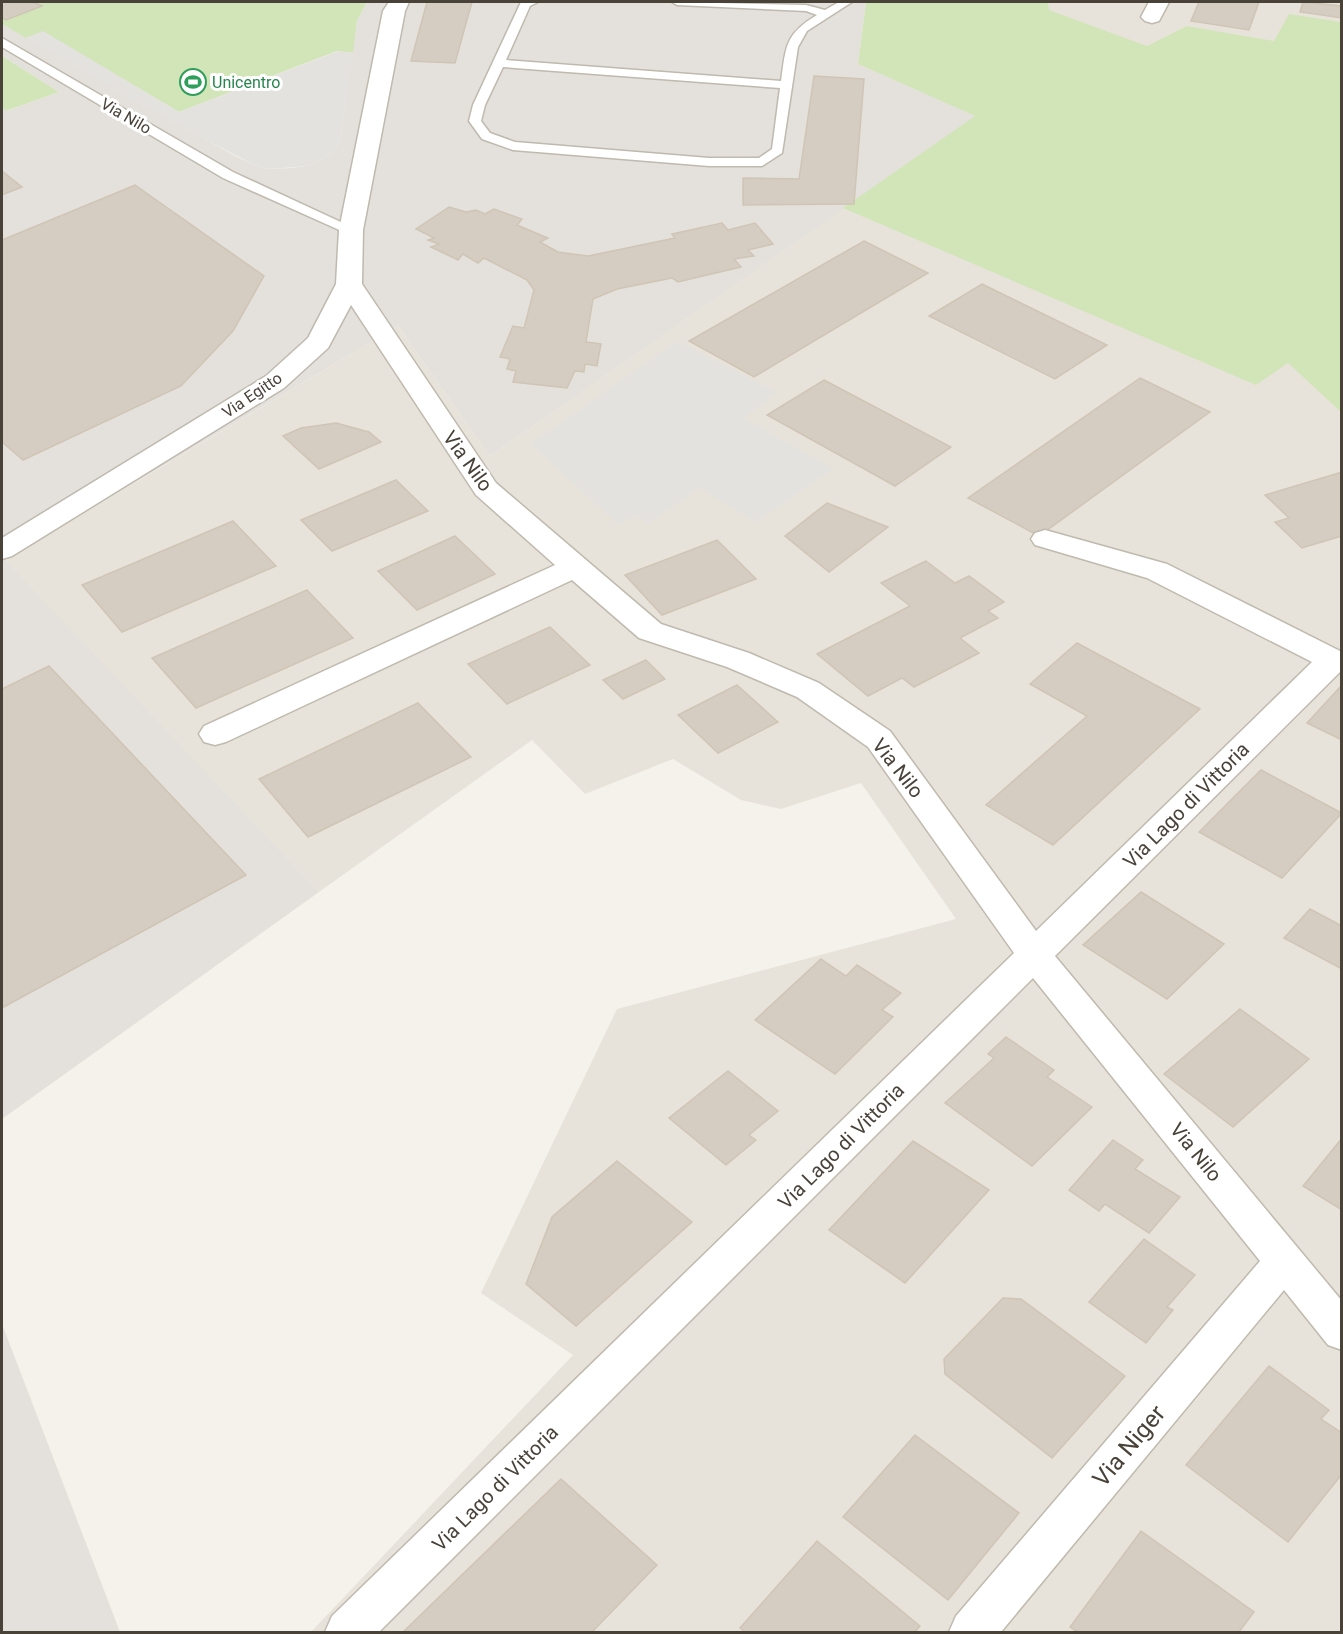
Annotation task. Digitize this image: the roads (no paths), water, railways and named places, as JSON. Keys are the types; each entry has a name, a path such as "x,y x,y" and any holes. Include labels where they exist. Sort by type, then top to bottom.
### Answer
{"street":[{"name":"Via Egitto","path":"2,550 275,382 318,342 348,284 351,230 394,11 399,2"},
{"name":"Via Nilo","path":"348,284 486,489 575,567 650,631 738,660 808,690 879,739 1034,956 1285,1260 1341,1332"},
{"name":"Via Lago di Vittoria","path":"348,1632 1333,660 1157,572 1045,539"},
{"path":"215,734 575,567"},
{"name":"Via Niger","path":"972,1632 1285,1260"}],"lane":[{"path":"532,2 526,3 479,105 475,122 486,136 513,146 709,162 762,162 778,150 792,47 802,29 846,2"},
{"path":"677,2 806,8 828,14"},
{"name":"Via Nilo","path":"2,42 228,175 351,230"},
{"path":"498,63 787,85"}],"place":[{"name":"Unicentro","path":"193,82"}]}
